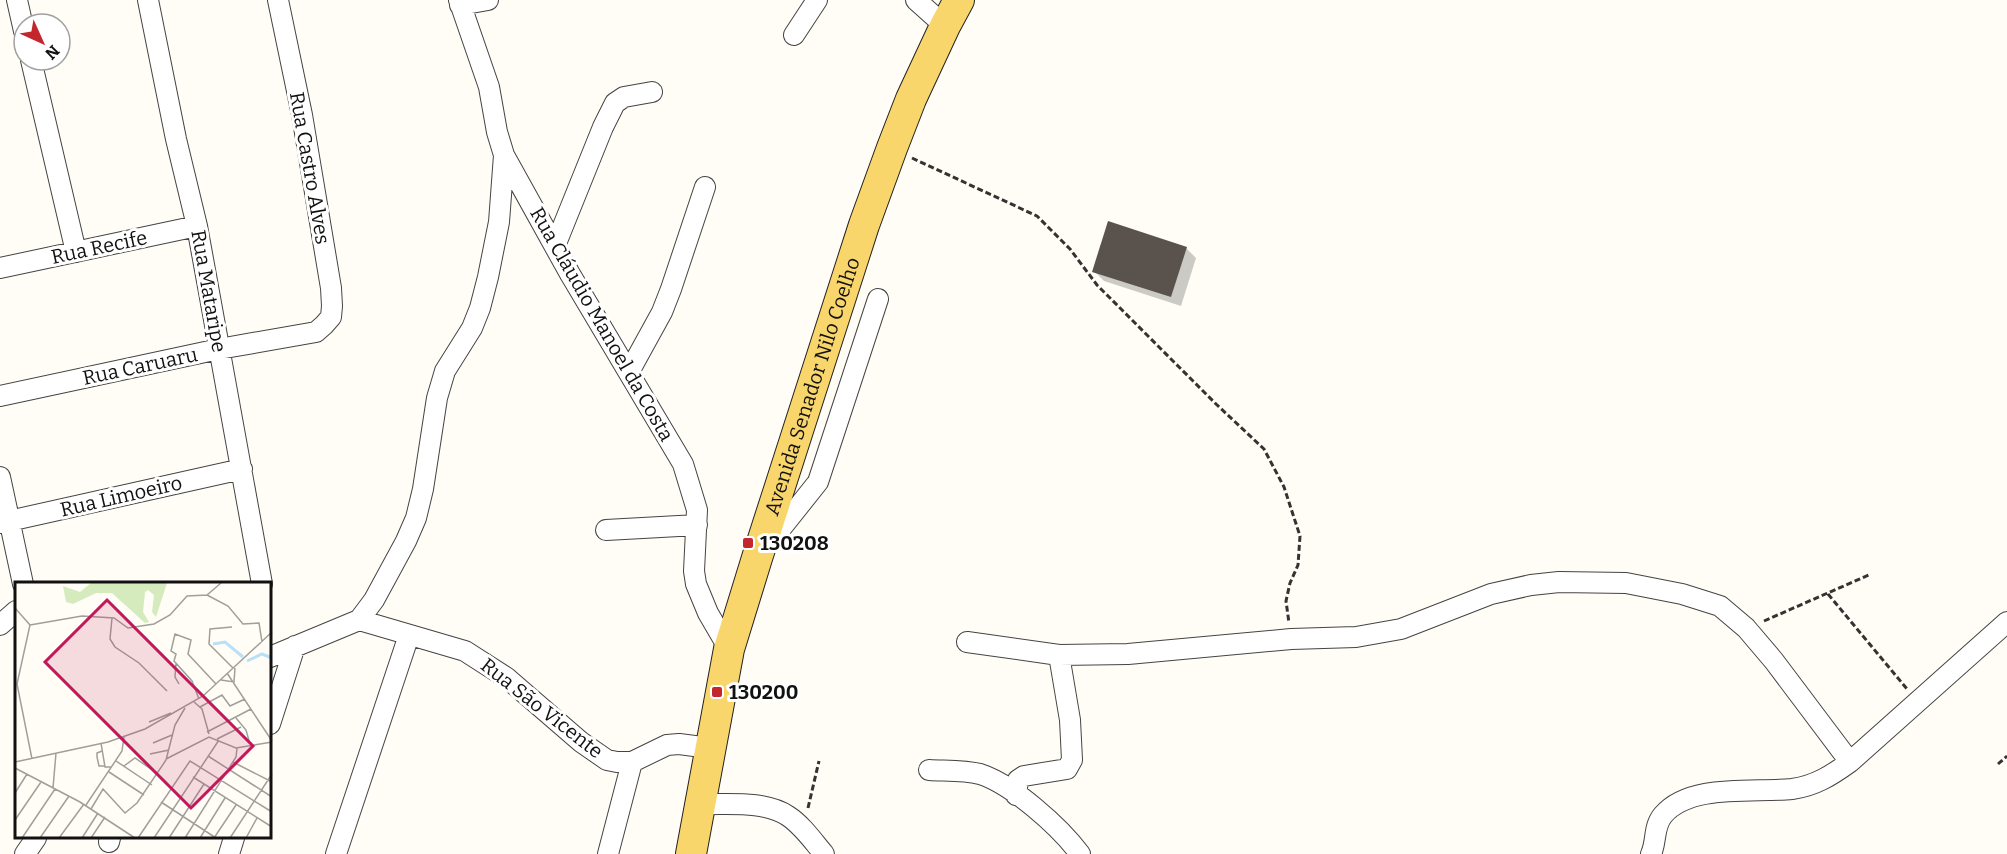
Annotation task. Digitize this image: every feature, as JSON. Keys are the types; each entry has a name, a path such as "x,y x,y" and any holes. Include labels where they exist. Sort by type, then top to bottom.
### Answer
{"main road":[{"name":"Avenida Senador Nilo Coelho","path":"691,854 729,649 757,558 864,225 892,148 945,26 959,0"}],"street":[{"name":"Rua Mataripe","path":"148,0 176,139 197,226 262,582"},
{"name":"Rua Castro Alves","path":"278,0 302,115 331,288 331,317 316,332"},
{"path":"460,2 488,0"},
{"path":"794,35 817,0"},
{"path":"916,0 945,26"},
{"name":"Rua Cláudio Manoel da Costa","path":"460,2 489,87 497,132 504,155 683,464 697,510 694,571 696,584 708,613 729,649"},
{"path":"34,72 76,252"},
{"path":"555,246 615,103 624,97 652,92"},
{"path":"272,651 295,646 359,620 374,600 406,541 416,518 423,489 437,398 442,380 445,371 472,328 488,277 498,222 504,155"},
{"path":"629,372 662,312 705,187"},
{"name":"Rua Recife","path":"0,268 197,226"},
{"path":"757,558 818,482 878,299"},
{"name":"Rua Caruaru","path":"0,396 219,349 316,332"},
{"name":"Rua Limoeiro","path":"5,522 242,469"},
{"path":"0,477 5,522 22,582"},
{"path":"606,530 697,525"},
{"path":"967,642 1059,655 1128,654 1291,639 1356,637 1401,629 1491,594 1559,582 1626,583 1682,594 1720,606 1746,628 1774,661 1850,762"},
{"path":"0,625 15,612"},
{"name":"Rua São Vicente","path":"359,620 465,651 507,678 589,748 607,760 632,762"},
{"path":"1651,854 1655,830 1663,815 1676,804 1704,793 1794,789 1817,783 1833,775 2007,622"},
{"path":"336,854 409,635"},
{"path":"272,718 295,646"},
{"path":"1016,795 1018,780 1024,776 1067,769 1072,760 1070,720 1059,655"},
{"path":"608,854 632,762 667,746 679,744 710,748"},
{"path":"929,770 979,774 1016,795 1055,825 1080,854"},
{"path":"699,804 765,807 789,816 824,854"},
{"path":"229,854 233,839"}],"path":[{"path":"892,148 1037,216 1070,249 1097,285 1264,449 1284,487 1300,536 1298,565 1290,583 1286,601 1291,639"},
{"path":"1746,628 1871,574"},
{"path":"1828,594 1918,701"},
{"path":"1998,764 2007,756"},
{"path":"803,830 819,761"}],"building":[{"path":"1108,221 1187,247 1171,297 1092,272"}],"place":[{"name":"130208","path":"748,543"},
{"name":"130200","path":"717,692"}]}
